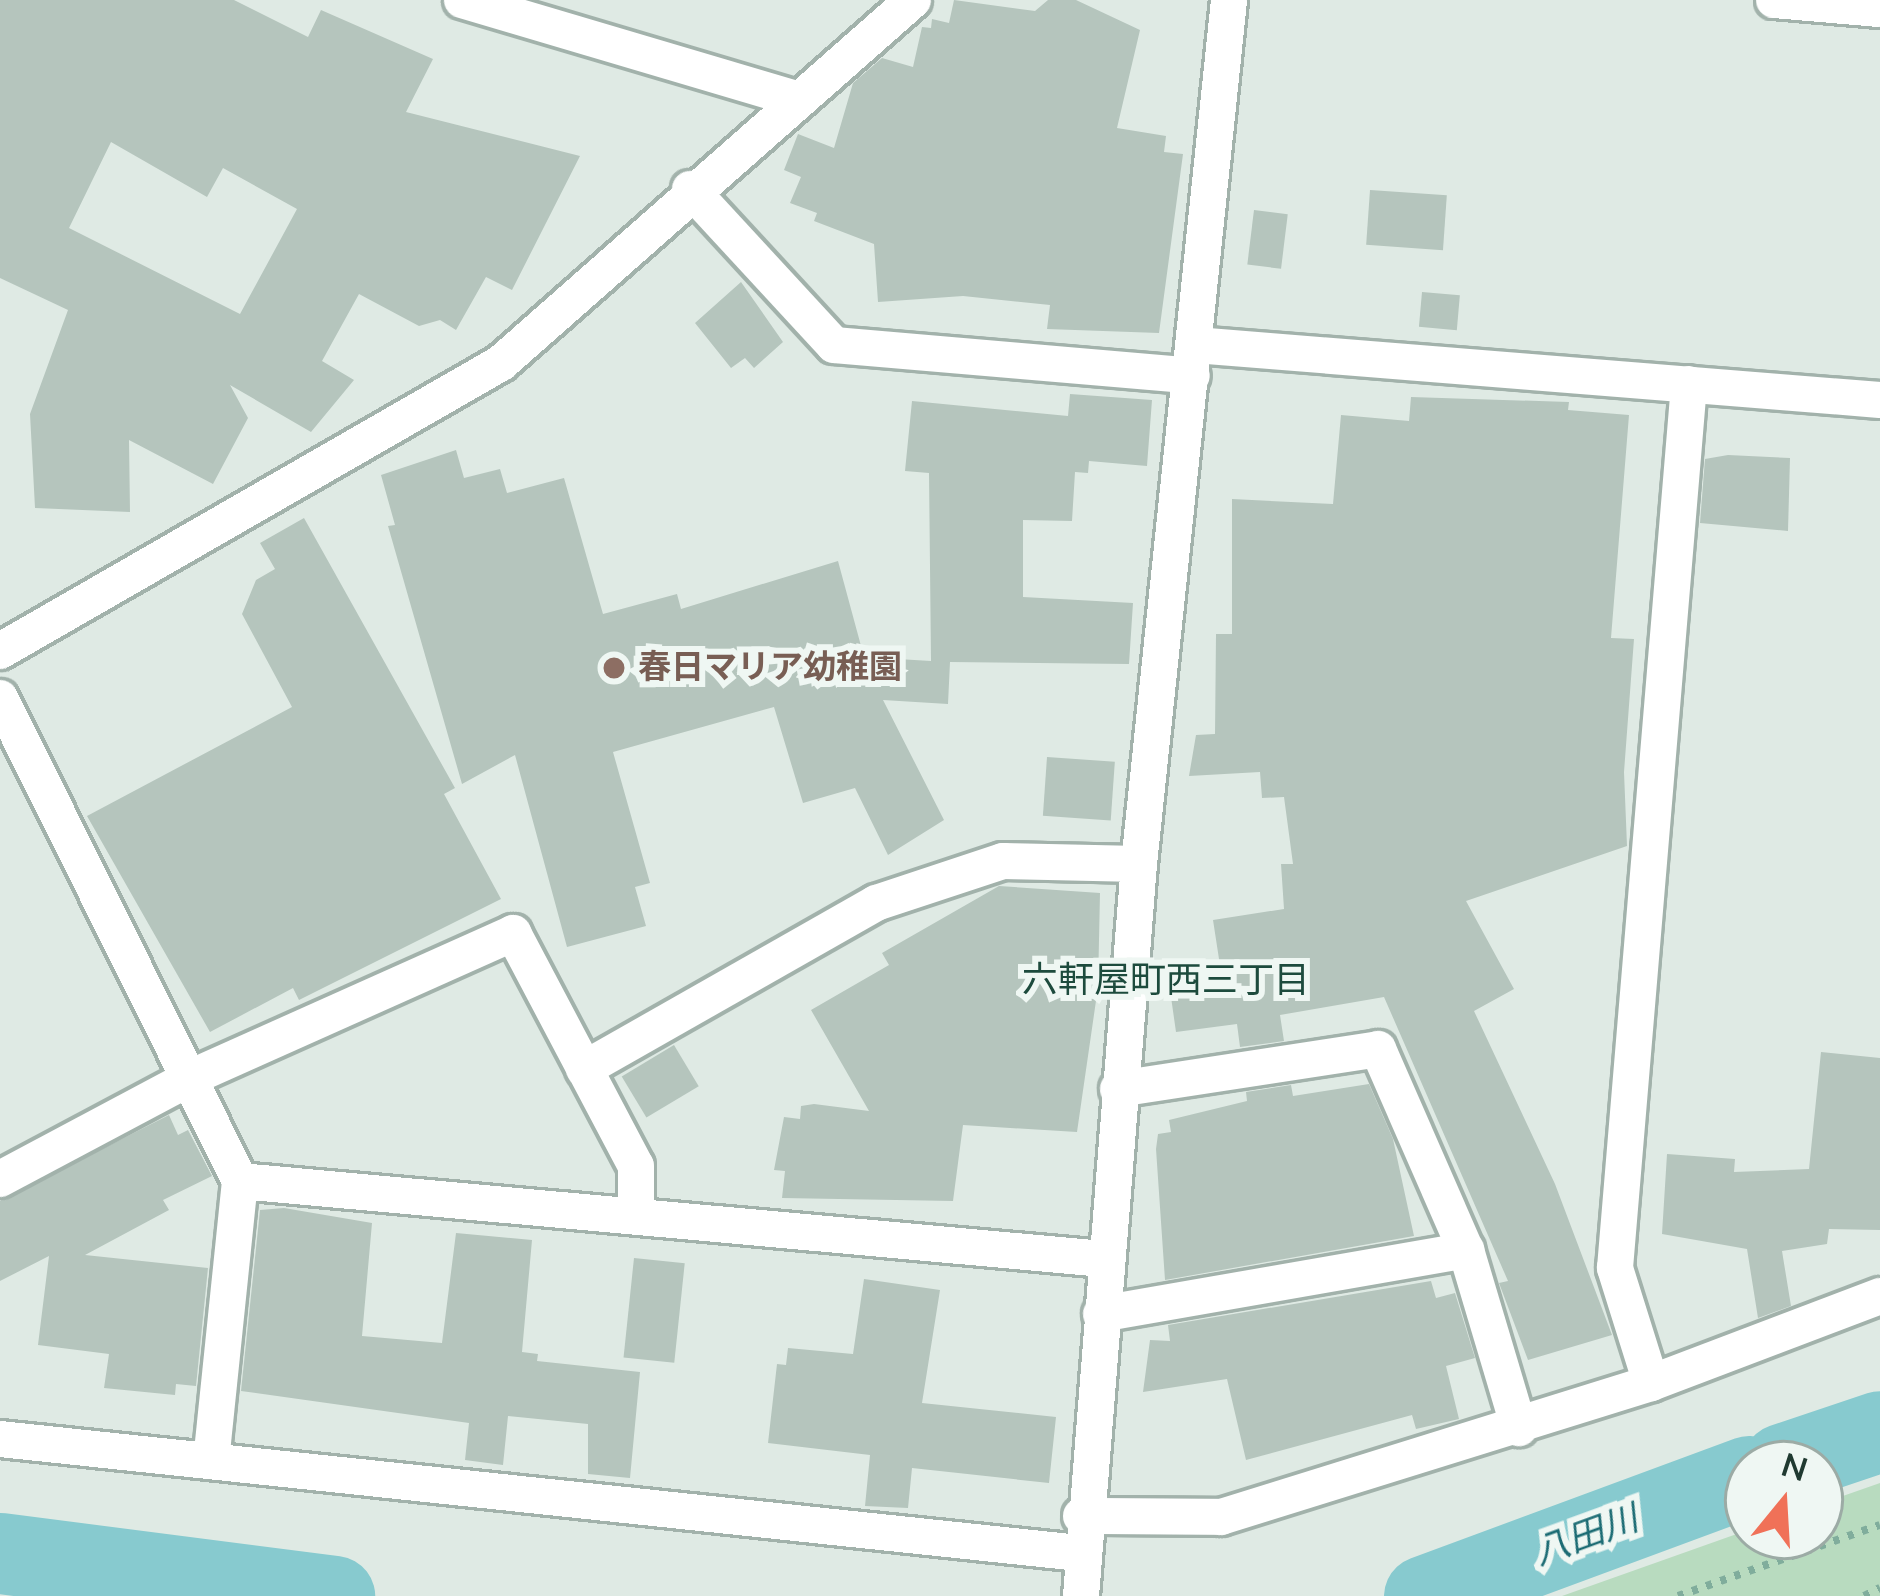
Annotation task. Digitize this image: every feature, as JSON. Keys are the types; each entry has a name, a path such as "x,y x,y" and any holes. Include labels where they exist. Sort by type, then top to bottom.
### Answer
{"street":[{"path":"462,0 554,12 796,99"},
{"path":"0,651 501,363 690,189 913,0"},
{"path":"1081,1596 1081,1516 1138,865 1229,0"},
{"path":"1774,0 1880,9"},
{"path":"690,189 834,345 1689,384 1880,400"},
{"path":"1651,1383 1615,1268 1689,384"},
{"path":"0,698 194,1076 240,1181 212,1461"},
{"path":"584,1069 876,903 1003,861 1138,865"},
{"path":"0,1179 194,1076 513,933 636,1166 636,1214"},
{"path":"1118,1089 1378,1049 1466,1250 1519,1428"},
{"path":"240,1181 1104,1259"},
{"path":"1101,1314 1466,1250"},
{"path":"1081,1516 1221,1517 1519,1428 1880,1296"},
{"path":"0,1438 1079,1553"}],"path":[{"path":"1678,1596 1880,1526"},
{"path":"1864,1596 1880,1588"}],"green space":[{"path":"1880,1483 1880,1596 1562,1596 1724,1539 1724,1560 1844,1560 1844,1496"}],"building":[{"path":"0,0 234,0 308,37 321,10 433,59 406,112 580,156 512,290 486,277 456,330 440,320 419,326 359,294 322,361 354,380 311,432 230,385 248,418 213,484 129,440 130,512 35,508 30,414 68,310 0,278","holes":["111,142 207,197 223,168 297,209 240,314 69,228"]},
{"path":"954,0 1035,11 1048,0 1076,0 1140,30 1117,128 1166,136 1164,152 1183,154 1159,333 1047,329 1050,305 963,296 878,302 874,244 814,221 817,213 790,203 801,177 784,170 798,134 834,148 853,83 882,58 913,67 922,27 931,28 932,19 949,23"},
{"path":"1370,190 1447,195 1443,250 1366,245"},
{"path":"1254,210 1288,214 1281,269 1247,265"},
{"path":"741,282 783,342 754,368 745,358 731,368 695,323"},
{"path":"1422,292 1460,295 1457,330 1419,327"},
{"path":"1070,394 1152,400 1147,466 1089,461 1088,473 1075,472 1072,521 1023,520 1023,597 1133,603 1129,664 950,662 948,704 883,700 944,820 888,855 855,788 803,803 774,707 613,752 650,883 635,887 646,926 567,947 515,755 462,784 388,526 395,525 381,475 456,450 464,478 500,469 507,493 564,478 603,614 677,594 681,609 838,561 864,657 931,661 929,473 905,471 912,401 1068,416"},
{"path":"1411,397 1569,402 1568,410 1629,415 1611,638 1634,639 1624,772 1627,846 1466,901 1514,989 1474,1011 1555,1184 1612,1335 1528,1360 1499,1283 1508,1281 1384,997 1280,1015 1284,1041 1240,1047 1237,1024 1176,1032 1170,990 1172,978 1221,972 1213,920 1284,909 1281,864 1293,864 1284,797 1262,798 1260,772 1189,776 1196,735 1215,734 1216,634 1232,634 1232,499 1333,504 1341,415 1409,421"},
{"path":"1728,455 1790,458 1788,531 1700,523 1705,459"},
{"path":"304,518 455,788 444,794 501,899 299,1000 293,988 210,1032 87,816 292,707 242,614 256,580 275,569 260,543"},
{"path":"1047,757 1115,762 1111,821 1043,816"},
{"path":"999,886 1100,893 1098,987 1077,1132 963,1125 953,1201 782,1198 785,1171 774,1170 784,1117 800,1119 801,1106 814,1104 869,1111 811,1010 889,965 882,953"},
{"path":"674,1045 699,1086 646,1118 622,1076"},
{"path":"1821,1052 1880,1058 1880,1230 1829,1229 1827,1244 1782,1251 1791,1306 1758,1318 1747,1249 1662,1234 1667,1154 1735,1159 1734,1172 1809,1169"},
{"path":"1369,1084 1393,1139 1414,1236 1165,1280 1156,1149 1158,1134 1171,1132 1169,1120 1247,1101 1246,1092 1291,1085 1293,1096"},
{"path":"169,1115 178,1135 188,1130 212,1176 163,1200 169,1210 85,1255 208,1268 196,1386 176,1384 175,1395 104,1388 109,1354 38,1345 49,1256 0,1281 0,1201"},
{"path":"284,1208 372,1223 362,1336 442,1343 456,1233 532,1240 522,1352 538,1354 537,1361 640,1372 630,1478 588,1474 588,1424 508,1416 503,1465 465,1460 469,1423 241,1391 260,1210"},
{"path":"634,1258 685,1263 674,1363 624,1357"},
{"path":"864,1279 940,1290 922,1403 1056,1417 1049,1483 912,1468 908,1508 865,1506 870,1455 768,1443 777,1364 786,1365 788,1348 853,1354"},
{"path":"1431,1281 1436,1298 1455,1293 1475,1358 1446,1366 1459,1419 1416,1429 1412,1415 1246,1460 1227,1379 1143,1392 1150,1340 1170,1341 1168,1325"}],"waterway":[{"name":"八田川","path":"1844,1443 1880,1431"},
{"name":"八田川","path":"1424,1596 1724,1485"},
{"name":"八田川","path":"0,1553 334,1596"}],"place":[{"name":"春日マリア幼稚園","path":"614,668"}],"district":[{"name":"六軒屋町西三丁目","path":"1166,981"}]}
